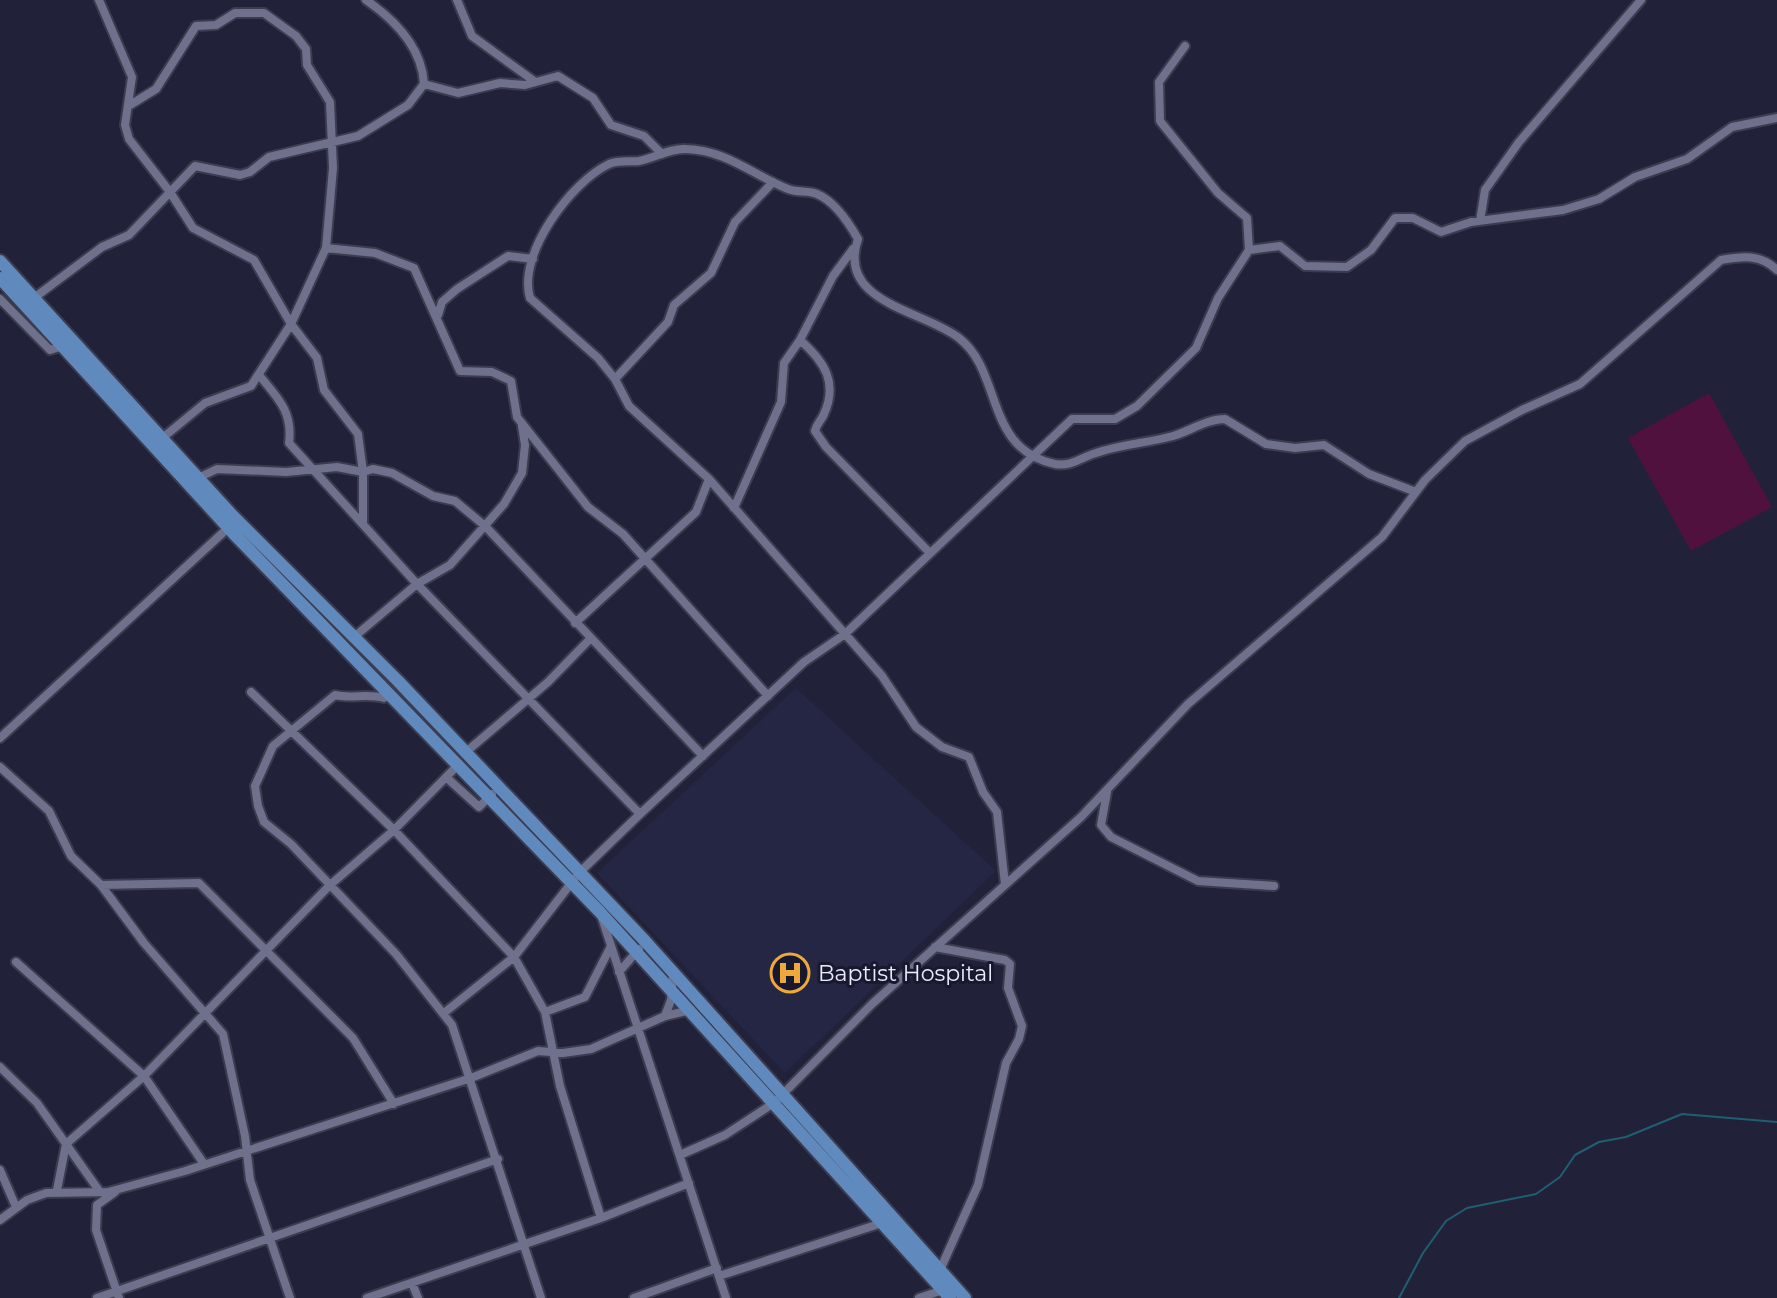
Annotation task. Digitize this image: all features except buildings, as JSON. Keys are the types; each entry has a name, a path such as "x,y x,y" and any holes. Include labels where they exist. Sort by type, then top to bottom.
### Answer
{"main road":[{"path":"0,261 194,481 354,637 462,758 641,946 672,991 965,1298"},
{"path":"0,278 159,442"},
{"path":"194,481 228,528 390,692 462,758"},
{"path":"576,878 599,911 673,975 882,1223 946,1294"}],"street":[{"path":"99,0 132,77 125,125 129,139 193,228 254,260 291,324 317,358 324,390 332,404 358,434 363,472 363,524"},
{"path":"34,298 102,247 129,235 195,166 240,175 250,172 269,157 358,136 408,105 424,84 418,55 383,12 366,0"},
{"path":"457,0 472,36 534,81"},
{"path":"1480,221 1485,190 1502,166 1641,0"},
{"path":"130,105 156,89 196,26 216,25 235,13 264,13 296,36 306,49 307,65 330,102 332,141 326,248 291,324 259,375 240,391 205,403 159,442"},
{"path":"444,1013 514,957 576,878 640,814 804,662 845,634 1072,419 1115,419 1137,406 1196,348 1218,298 1249,250 1247,218 1218,193 1160,121 1159,82 1185,46"},
{"path":"424,84 458,93 500,83 525,85 558,76 569,80 593,98 611,125 644,136 662,154"},
{"path":"1249,250 1280,246 1305,266 1347,267 1371,250 1395,218 1413,218 1441,232 1480,221 1563,210 1599,199 1635,177 1687,159 1732,127 1777,118"},
{"path":"1005,884 997,812 983,792 973,762 966,754 936,744 916,727 882,676 709,479 629,406 615,379 598,358 532,302 528,287 533,259 551,218 594,175 610,163 641,161 685,148 740,162 791,191 819,195 858,239 855,268 869,293 958,337 983,375 1004,430 1035,454 1057,464 1075,463 1091,454 1172,437 1225,419 1266,444 1295,448 1324,445 1369,474 1416,492"},
{"path":"615,379 668,322 674,305 711,273 735,222 773,182"},
{"path":"734,508 781,402 784,363 800,340 833,276 856,245"},
{"path":"326,248 375,253 414,268 460,371 492,372 511,381 525,445 521,476 485,526 450,565 417,584 354,637"},
{"path":"438,316 442,302 450,295 508,256 533,259"},
{"path":"680,1155 725,1135 778,1099 872,1004 1107,792 1167,724 1241,654 1382,537 1416,492 1465,441 1580,384 1721,260 1742,256 1768,261 1777,270"},
{"path":"0,299 50,350 63,346"},
{"path":"800,340 812,351 832,385 833,393 815,431 826,447 929,552"},
{"path":"259,375 286,407 291,425 289,443 312,470 417,584 640,814"},
{"path":"521,421 561,476 598,518 623,534 768,696"},
{"path":"194,481 217,469 312,470 337,467 363,472 373,469 392,473 433,496 455,501 485,526 703,756"},
{"path":"575,623 647,561 696,512 709,479"},
{"path":"0,738 228,528"},
{"path":"57,1190 66,1144 144,1076 330,885 394,830 462,758 529,699 590,639"},
{"path":"251,692 394,830 514,957 545,1012 560,1086 601,1218"},
{"path":"390,692 384,698 371,694 346,698 335,695 273,746 255,786 258,806 264,822 330,885 444,1013 471,1078 541,1298"},
{"path":"0,767 49,811 71,856 101,885 144,943 206,1010 227,1043 253,1194 290,1298"},
{"path":"446,777 479,807 494,791"},
{"path":"1107,792 1101,825 1111,837 1198,881 1274,886"},
{"path":"101,885 199,883 353,1038 394,1104"},
{"path":"599,911 726,1298"},
{"path":"619,972 641,946"},
{"path":"935,947 1005,960 1010,964 1008,988 1022,1026 1019,1039 1006,1063 978,1185 940,1270"},
{"path":"545,1012 585,997 610,948"},
{"path":"16,962 144,1076 204,1164"},
{"path":"665,1016 673,975"},
{"path":"0,1220 33,1197 57,1190 100,1192 120,1189 394,1104 538,1051 591,1049 665,1016 691,1010"},
{"path":"0,1067 37,1103 100,1192"},
{"path":"97,1298 118,1295 269,1237 498,1159"},
{"path":"0,1170 16,1207"},
{"path":"367,1298 523,1246 689,1183"},
{"path":"118,1295 96,1220 97,1205 120,1189"},
{"path":"634,1298 882,1223"},
{"path":"412,1283 418,1298"},
{"path":"919,1298 946,1294"}],"shaded area":[{"path":"1709,393 1772,507 1691,551 1628,438"},
{"name":"Baptist Hospital","path":"796,688 996,871 785,1073 597,873"}],"waterway":[{"path":"1399,1298 1423,1253 1446,1221 1467,1208 1536,1194 1560,1177 1575,1155 1599,1142 1626,1137 1682,1114 1777,1122"}],"place":[{"name":"Baptist Hospital","path":"790,973"}]}
